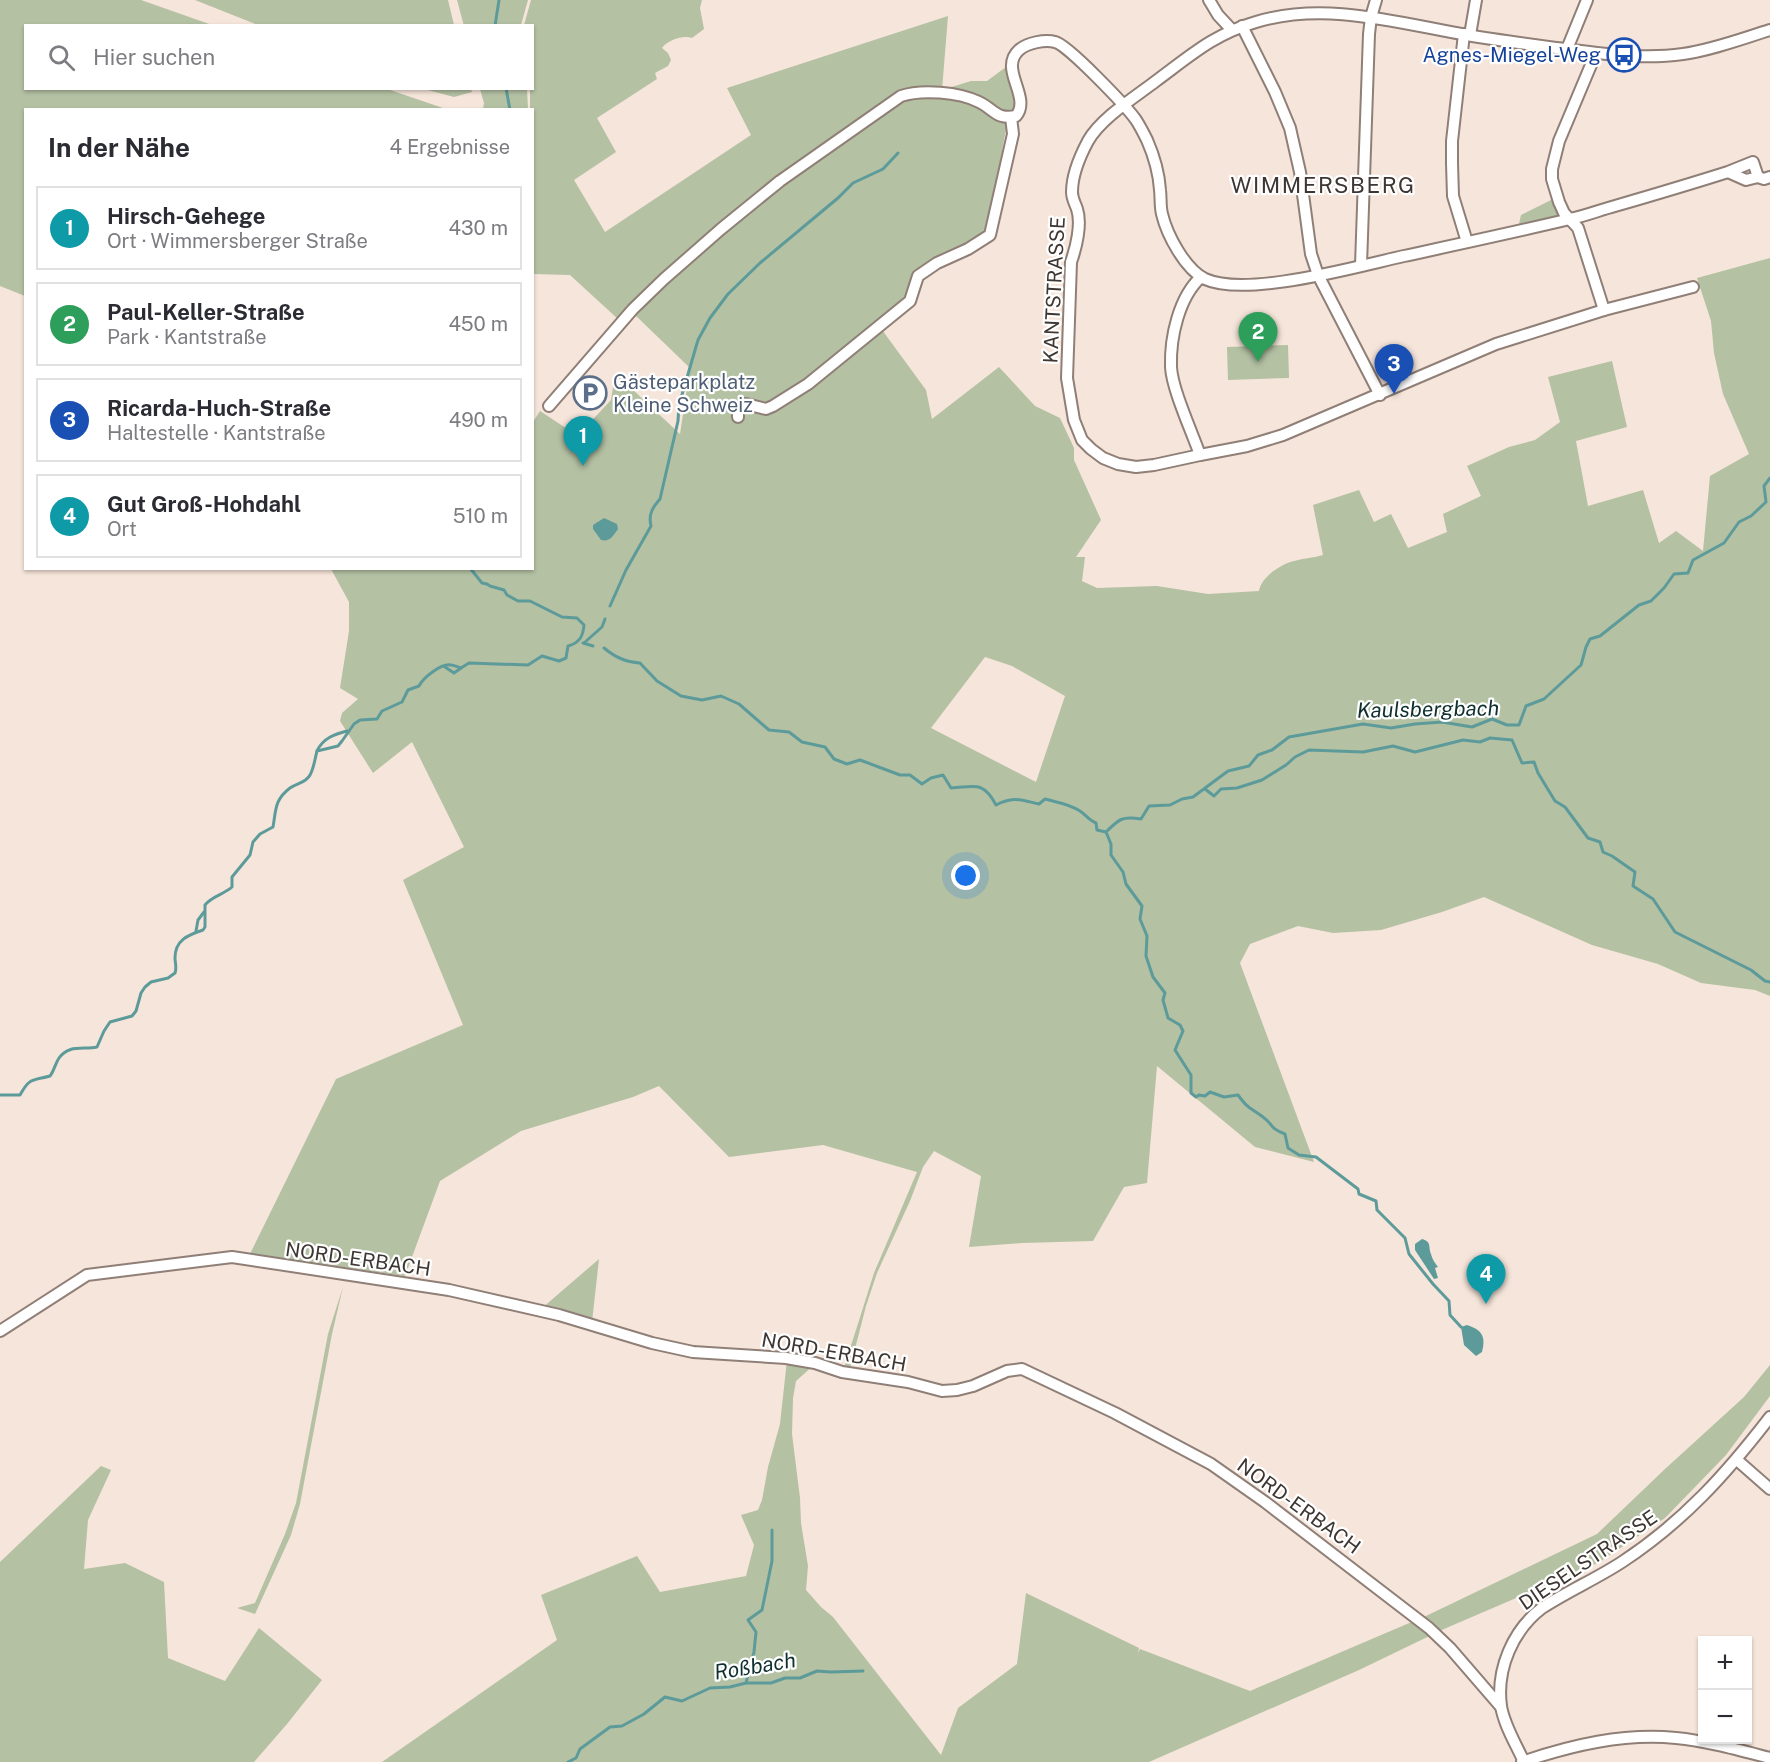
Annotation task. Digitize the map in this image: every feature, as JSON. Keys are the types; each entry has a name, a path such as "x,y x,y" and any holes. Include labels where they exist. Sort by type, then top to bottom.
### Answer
{"street":[{"path":"1209,0 1218,15 1237,28 1275,92 1290,128 1300,172 1311,254 1318,275 1380,395"},
{"path":"1361,266 1371,17 1376,0"},
{"path":"1467,242 1453,196 1452,141 1467,35 1476,0"},
{"path":"1568,49 1587,0"},
{"name":"KANTSTRASSE","path":"1693,287 1604,310 1496,344 1283,435 1247,446 1136,467 1118,464 1103,458 1082,440 1074,420 1067,378 1071,262 1076,248 1078,229 1078,210 1073,202 1072,194 1078,164 1090,138 1098,128 1197,49 1237,28 1262,20 1292,16 1344,14 1467,35 1624,56 1682,54 1770,30"},
{"path":"549,406 633,309 664,279 780,181 901,96 912,92 963,96 980,102 994,114 1003,117 1016,116 1021,103 1012,60 1019,50 1043,41 1057,42 1070,51 1138,121 1148,143 1158,176 1162,214 1170,235 1185,262 1201,277 1219,283 1272,283 1318,275 1569,219 1728,172 1753,162 1758,177"},
{"path":"1596,53 1559,141 1552,169 1554,186 1564,213 1578,228 1604,310"},
{"path":"738,417 738,408 741,405 766,408 773,406 808,384 910,300 918,276 937,263 968,249 990,235 1012,134 1011,117"},
{"path":"1728,172 1746,180 1770,177"},
{"path":"1200,454 1174,384 1171,367 1176,322 1183,302 1201,277"},
{"name":"NORD-ERBACH","path":"0,1331 87,1275 232,1257 449,1290 559,1315 652,1343 693,1352 786,1358 815,1363 842,1372 892,1379 942,1391 973,1386 1000,1373 1022,1368 1115,1413 1211,1464 1265,1502 1429,1628 1450,1648 1501,1707"},
{"name":"DIESELSTRASSE","path":"1770,1417 1737,1460 1701,1499 1672,1525 1639,1551 1606,1572 1550,1602 1531,1616 1514,1639 1507,1656 1501,1689 1501,1707 1523,1762 1586,1743 1648,1737 1677,1738 1713,1744 1770,1758"},
{"path":"1737,1460 1770,1489"}],"green space":[{"path":"0,0 141,0 209,24 24,24 24,90 390,90 443,108 24,108 24,296 0,286"},
{"path":"195,0 448,0 454,24 255,24"},
{"path":"457,0 528,0 521,24 463,24"},
{"path":"531,0 702,0 700,8 704,29 692,38 680,38 665,45 662,48 671,60 668,66 655,73 657,79 597,118 616,152 574,180 605,232 751,135 727,88 948,16 942,90 971,81 987,81 1006,67 1018,105 1014,112 1009,113 988,227 966,245 916,274 905,296 877,323 926,390 932,419 999,367 1035,406 1060,418 1074,448 1074,460 1101,520 1076,557 1085,557 1082,581 1097,588 1157,586 1208,594 1259,591 1263,581 1283,565 1323,555 1313,505 1359,490 1374,522 1391,514 1408,548 1447,532 1443,514 1481,496 1467,466 1509,447 1535,440 1560,422 1548,377 1612,361 1627,427 1576,441 1588,506 1643,490 1659,543 1676,531 1703,551 1710,476 1749,454 1723,394 1714,353 1711,321 1697,278 1770,258 1770,996 1755,990 1701,983 1658,964 1592,945 1484,897 1381,930 1333,933 1298,926 1250,944 1240,963 1314,1162 1255,1147 1157,1066 1147,1183 1124,1187 1093,1241 969,1247 981,1176 934,1151 923,1167 877,1273 849,1372 843,1371 874,1273 917,1172 823,1145 729,1157 659,1086 633,1097 521,1131 440,1181 405,1276 250,1254 336,1079 463,1025 403,880 464,847 412,742 373,773 340,721 342,713 358,699 340,688 349,631 349,602 332,570 534,570 534,420 540,411 575,434 583,430 611,400 615,373 680,434 690,368 634,314 619,320 570,275 534,274 534,108 530,108 530,90 534,90 534,24 524,24","holes":["985,657 1012,666 1065,696 1036,782 931,728"]},
{"path":"428,90 471,90 472,92 454,97"},
{"path":"480,90 527,90 528,108 483,108"},
{"path":"1553,199 1558,217 1519,224 1521,215"},
{"path":"1288,345 1289,378 1228,380 1227,347"},
{"path":"599,1259 592,1322 541,1309"},
{"path":"343,1287 300,1504 291,1535 255,1614 237,1608 255,1603 296,1503 328,1334"},
{"path":"787,1360 815,1364 796,1381 793,1398 792,1434 808,1566 806,1590 833,1617 941,1755 958,1708 1017,1664 1026,1593 1139,1648 1138,1653 1140,1649 1250,1691 1428,1615 1597,1534 1744,1397 1770,1365 1770,1396 1726,1455 1665,1518 1598,1563 1444,1629 1359,1670 1149,1762 382,1762 557,1640 541,1595 637,1556 660,1592 746,1576 754,1545 741,1515 758,1510 762,1500 780,1424"},
{"path":"101,1466 111,1470 88,1520 84,1569 125,1563 164,1582 168,1658 225,1681 259,1628 322,1680 254,1762 0,1762 0,1562"}],"water":[{"path":"604,518 617,524 618,529 611,538 601,540 593,529 593,525"},
{"path":"1422,1239 1428,1243 1432,1258 1438,1267 1435,1268 1438,1278 1434,1279 1415,1250 1415,1244"},
{"path":"1467,1325 1482,1334 1482,1352 1476,1356 1464,1345 1461,1327"}],"waterway":[{"path":"495,24 499,0"},
{"path":"506,90 510,108"},
{"path":"610,606 626,570 651,526 651,514 660,499 678,421 679,405 698,340 710,318 728,294 760,263 853,183 883,169 898,153"},
{"name":"Kaulsbergbach","path":"1106,832 1121,819 1141,819 1149,806 1170,805 1193,797 1228,771 1249,766 1258,755 1272,750 1289,737 1363,724 1391,728 1442,722 1472,727 1492,719 1507,725 1519,725 1526,706 1544,699 1581,665 1590,639 1600,636 1639,605 1651,601 1674,574 1688,573 1693,560 1724,543 1739,522 1751,516 1766,502 1764,486 1770,478"},
{"path":"0,1095 20,1095 29,1082 50,1076 59,1058 67,1051 97,1047 110,1022 132,1016 145,987 151,982 168,978 175,973 177,947 183,939 203,930 205,905 232,887 232,877 250,855 253,842 260,834 273,827 281,797 310,775 317,751 338,746 354,724 360,720 377,719 382,711 402,702 408,690 419,686 428,675 442,666 452,665 461,668 469,663 528,665 542,656 559,661 566,658 568,646 578,641 583,633 584,625 577,618 562,617 530,601 518,601 507,595 504,590 482,583 472,570"},
{"path":"584,643 602,627 605,619"},
{"path":"583,643 593,646"},
{"path":"604,648 620,658 640,663 657,681 681,696 702,700 721,696 739,704 769,730 789,732 802,742 825,747 834,759 847,764 860,760 900,775 910,775 922,784 931,778 943,775 951,788 972,786 982,788 996,805 1012,800 1039,804 1045,799 1058,802 1080,811 1096,823 1097,830 1106,832"},
{"path":"445,667 454,673 461,668"},
{"path":"317,751 326,740 347,731"},
{"path":"1205,789 1214,796 1221,789 1237,788 1262,780 1309,750 1363,752 1393,746 1415,752 1463,740 1480,742 1490,738 1512,740 1522,763 1534,762 1555,801 1565,807 1588,838 1600,842 1603,852 1635,872 1633,886 1653,899 1675,932 1770,982"},
{"path":"1106,832 1111,844 1111,855 1123,872 1126,884 1142,906 1140,919 1147,936 1146,956 1153,977 1165,993 1163,1000 1168,1018 1180,1025 1183,1031 1175,1050 1191,1075 1191,1093 1196,1097 1205,1096 1210,1092 1224,1097 1238,1095 1247,1106 1285,1134 1288,1148 1299,1155 1316,1157 1358,1189 1359,1194 1376,1201 1377,1210 1405,1238 1409,1254 1449,1301 1450,1315 1461,1327"},
{"path":"196,931 198,920 204,912"},
{"path":"746,1683 754,1652 756,1632 748,1620 762,1610 772,1561 772,1530"},
{"name":"Roßbach","path":"568,1762 576,1758 580,1749 610,1727 622,1726 644,1714 665,1697 682,1701 710,1688 746,1683 771,1683 785,1678 800,1678 817,1671 863,1671"}],"place":[{"name":"Agnes-Miegel-Weg","path":"1624,55"},
{"name":"Paul-Keller-Straße","path":"1258,362"},
{"name":"Gästeparkplatz Kleine Schweiz","path":"590,393"},
{"name":"Ricarda-Huch-Straße","path":"1394,394"},
{"name":"Hirsch-Gehege","path":"583,466"},
{"name":"Gut Groß-Hohdahl","path":"1486,1304"}],"district":[{"name":"WIMMERSBERG","path":"1323,185"}]}
